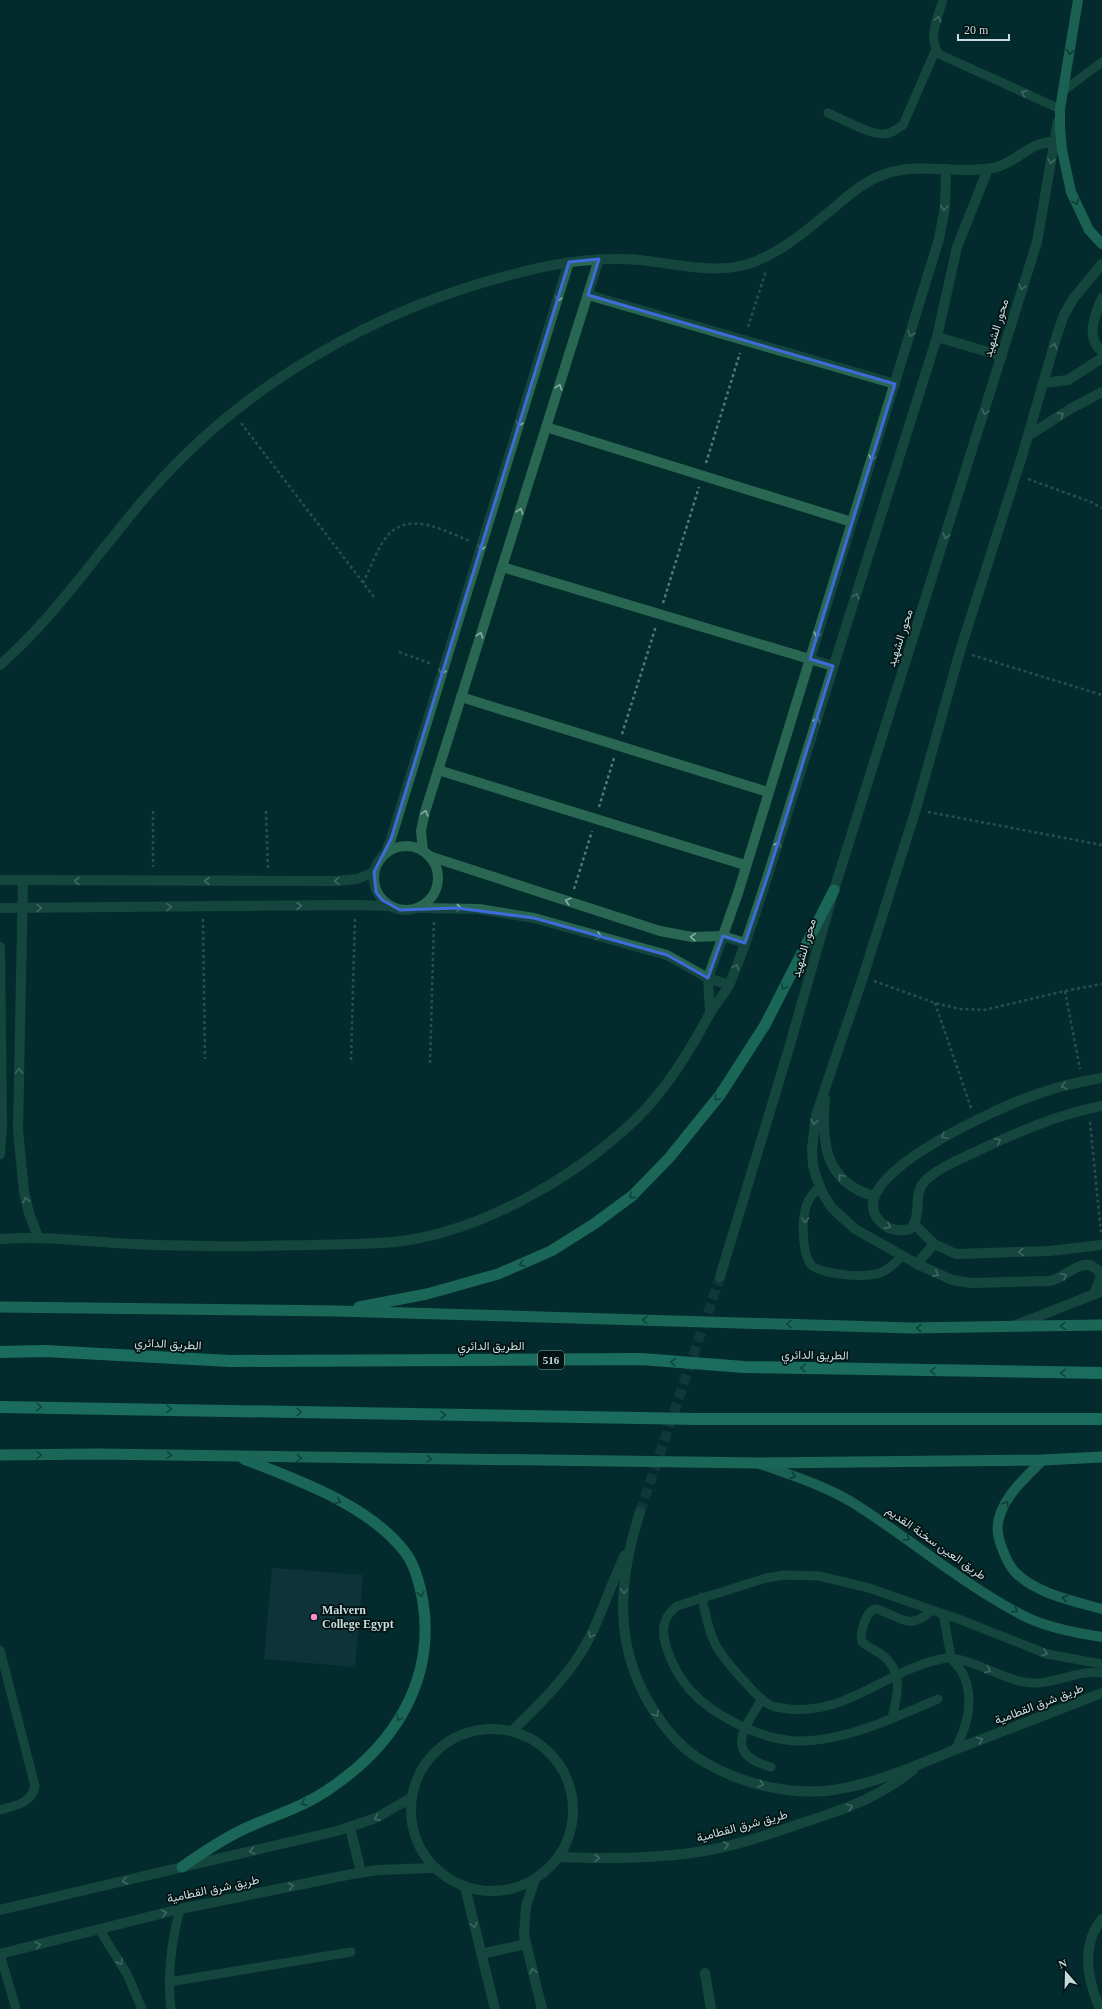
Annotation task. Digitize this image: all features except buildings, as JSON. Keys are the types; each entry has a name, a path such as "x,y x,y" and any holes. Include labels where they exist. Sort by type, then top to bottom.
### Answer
{"highway":[{"path":"338,1311 427,1294 498,1274 551,1251 594,1224 632,1196 669,1158 720,1095 765,1024 834,890"},
{"path":"0,1306 338,1311 911,1328 1102,1325"},
{"name":"الطريق الدائري","path":"0,1352 45,1351 230,1361 641,1359 744,1367 1102,1373"},
{"path":"0,1407 706,1419 1102,1419"},
{"path":"0,1455 98,1454 757,1463 1043,1460 1102,1457"},
{"path":"182,1867 245,1828 303,1804 326,1791 359,1766 383,1743 404,1710 417,1682 425,1654 426,1621 421,1590 415,1571 405,1552 383,1530 357,1511 302,1482 238,1457"}],"main road":[{"name":"محور الشهيد","path":"1060,109 1078,0"},
{"path":"1060,109 1062,150 1071,192 1089,230 1102,244"},
{"path":"1043,1460 1012,1493 1000,1515 998,1526 999,1541 1006,1558 1015,1572 1027,1582 1064,1598 1102,1609"},
{"name":"طريق العين سخنة القديم","path":"757,1463 804,1480 849,1500 889,1526 976,1588 1027,1617 1076,1633 1102,1636"}],"street":[{"name":"محور الشهيد","path":"720,1277 789,1048 834,890 1037,242 1060,109"},
{"path":"0,665 58,606 151,491 191,450 233,413 281,378 329,347 380,321 434,299 488,280 569,262 599,259 627,259 717,268 744,265 770,255 787,246 866,182 885,174 905,170 988,169 1013,161 1032,146 1045,142 1054,142"},
{"path":"710,1013 708,978 723,936 810,659 939,239 945,207 946,169"},
{"path":"0,1239 38,1237 118,1243 206,1246 365,1244 415,1239 457,1228 504,1209 558,1179 594,1154 636,1119 670,1078 694,1045 710,1013 729,986 745,943 937,338 957,247 982,188 988,169"},
{"path":"420,908 428,902 434,894 438,884 438,874 435,864 426,854 422,821 599,259"},
{"path":"569,262 391,839 385,854 378,862 374,872 376,892 382,900 390,906 400,910 435,907 479,909 534,918 667,955 708,978 729,986"},
{"path":"1011,1327 1098,1293 1101,1277 1098,1270 1090,1265 1077,1266 1060,1278 1050,1281 972,1282 952,1280 917,1264 855,1229 832,1207 820,1186 813,1166 813,1131 816,1116 863,977 916,809 960,651 1016,475 1064,315 1073,299 1102,264"},
{"path":"588,294 895,384"},
{"path":"1102,298 1096,311 1093,338 1096,346 1102,351"},
{"path":"937,338 1002,356"},
{"path":"1043,384 1068,380 1102,358"},
{"path":"1028,436 1070,409 1102,392"},
{"path":"546,428 852,522"},
{"path":"502,566 834,666"},
{"path":"461,697 768,792"},
{"path":"438,770 745,865"},
{"path":"385,854 403,846 414,847 426,854 570,902 676,935 708,937 723,936 745,943"},
{"path":"0,880 153,882 347,881 366,876 374,872"},
{"path":"23,880 20,965 18,1130 24,1192 29,1213 38,1237"},
{"path":"0,908 390,906"},
{"path":"0,948 2,1126 0,1154"},
{"path":"1102,1078 1082,1081 1028,1097 975,1119 930,1145 911,1158 878,1189 874,1196 873,1202 876,1215 884,1225 890,1229 910,1229 917,1219 920,1188 929,1177 960,1159 1044,1121 1102,1106"},
{"path":"827,1086 825,1133 829,1158 834,1169 851,1187 874,1196"},
{"path":"914,1224 934,1244 956,1254 973,1255 1050,1251 1102,1245"},
{"path":"917,1264 934,1244"},
{"name":"طريق شرق القطامية","path":"640,1512 629,1547 623,1615 625,1643 630,1662 642,1693 659,1719 680,1743 705,1763 737,1778 767,1786 801,1791 834,1790 878,1779 918,1765 1102,1693"},
{"path":"512,1731 545,1700 581,1652 604,1608 616,1574 629,1547"},
{"path":"489,1729 512,1731 532,1740 550,1754 564,1772 572,1793 573,1815 569,1837 558,1857 548,1869 535,1879 522,1886 494,1892 465,1887 454,1882 434,1868 422,1853 414,1836 410,1817 411,1798 418,1777 430,1758 446,1743 467,1733 489,1729"},
{"name":"طريق شرق القطامية","path":"558,1857 611,1859 655,1857 693,1853 740,1842 800,1824 870,1798 903,1778 918,1765"},
{"path":"0,1910 350,1828 376,1818 411,1798"},
{"path":"350,1828 361,1872"},
{"name":"طريق شرق القطامية","path":"0,1954 180,1909 361,1872 434,1868"},
{"path":"535,1879 526,1906 524,1920 526,1944 542,2009"},
{"path":"465,1887 495,2009"},
{"path":"1100,2009 1088,1974 1089,1948 1098,1924 1102,1919"},
{"path":"481,1954 526,1944"},
{"path":"705,1973 711,2009"}],"lane":[{"path":"943,0 933,35 936,49 944,57 1060,109"},
{"path":"828,113 874,133 884,134 894,131 903,125 936,49"},
{"path":"1063,91 1102,62"},
{"path":"820,1186 807,1204 804,1217 804,1249 811,1266 827,1272 872,1274 887,1269 902,1255"},
{"path":"938,1700 892,1718 843,1734 810,1741 778,1738 745,1727 716,1711 691,1691 678,1673 667,1648 663,1629 665,1620 670,1612 677,1606 702,1597 766,1578 801,1574 819,1576 869,1588 943,1614 1047,1654 1102,1664"},
{"path":"702,1597 708,1628 716,1649 736,1674 762,1699 772,1706 782,1708 797,1710 827,1706 855,1696 896,1675 939,1659 951,1658 979,1666 1018,1681 1031,1683 1050,1683 1085,1673 1102,1673"},
{"path":"892,1718 898,1690 896,1675 887,1660 864,1644 861,1639 861,1632 869,1613 878,1609 904,1621 913,1622 922,1619 932,1610"},
{"path":"943,1614 951,1658 963,1674 968,1689 969,1705 967,1721 955,1750"},
{"path":"0,1650 35,1786 34,1792 27,1801 0,1810"},
{"path":"762,1699 745,1727 740,1740 742,1751 751,1759 771,1767"},
{"path":"171,2009 169,1982 172,1945 180,1909"},
{"path":"99,1929 127,1974 142,2009"},
{"path":"169,1982 351,1952"},
{"path":"0,1954 16,2009"}],"path":[{"path":"570,902 770,255"},
{"path":"233,413 374,597"},
{"path":"1016,475 1091,502 1102,508"},
{"path":"363,583 386,536 397,527 410,523 424,524 482,545"},
{"path":"960,651 1102,695"},
{"path":"399,652 444,668"},
{"path":"916,809 1102,845"},
{"path":"266,810 269,881"},
{"path":"153,811 153,882"},
{"path":"351,1060 355,905"},
{"path":"203,906 205,1059"},
{"path":"430,1063 435,907"},
{"path":"863,977 935,1003 960,1009 984,1010 1102,984"},
{"path":"1065,991 1082,1081"},
{"path":"935,1003 975,1119"},
{"path":"1088,1109 1102,1239"}],"highlighted area":[{"path":"599,259 588,295 895,384 810,659 833,666 768,875 745,943 723,936 708,978 667,955 534,918 457,908 400,910 382,900 376,892 374,872 391,839 569,262"}],"tunnel":[{"path":"640,1512 720,1277"}],"place":[{"name":"Malvern College Egypt","path":"314,1617"}]}
